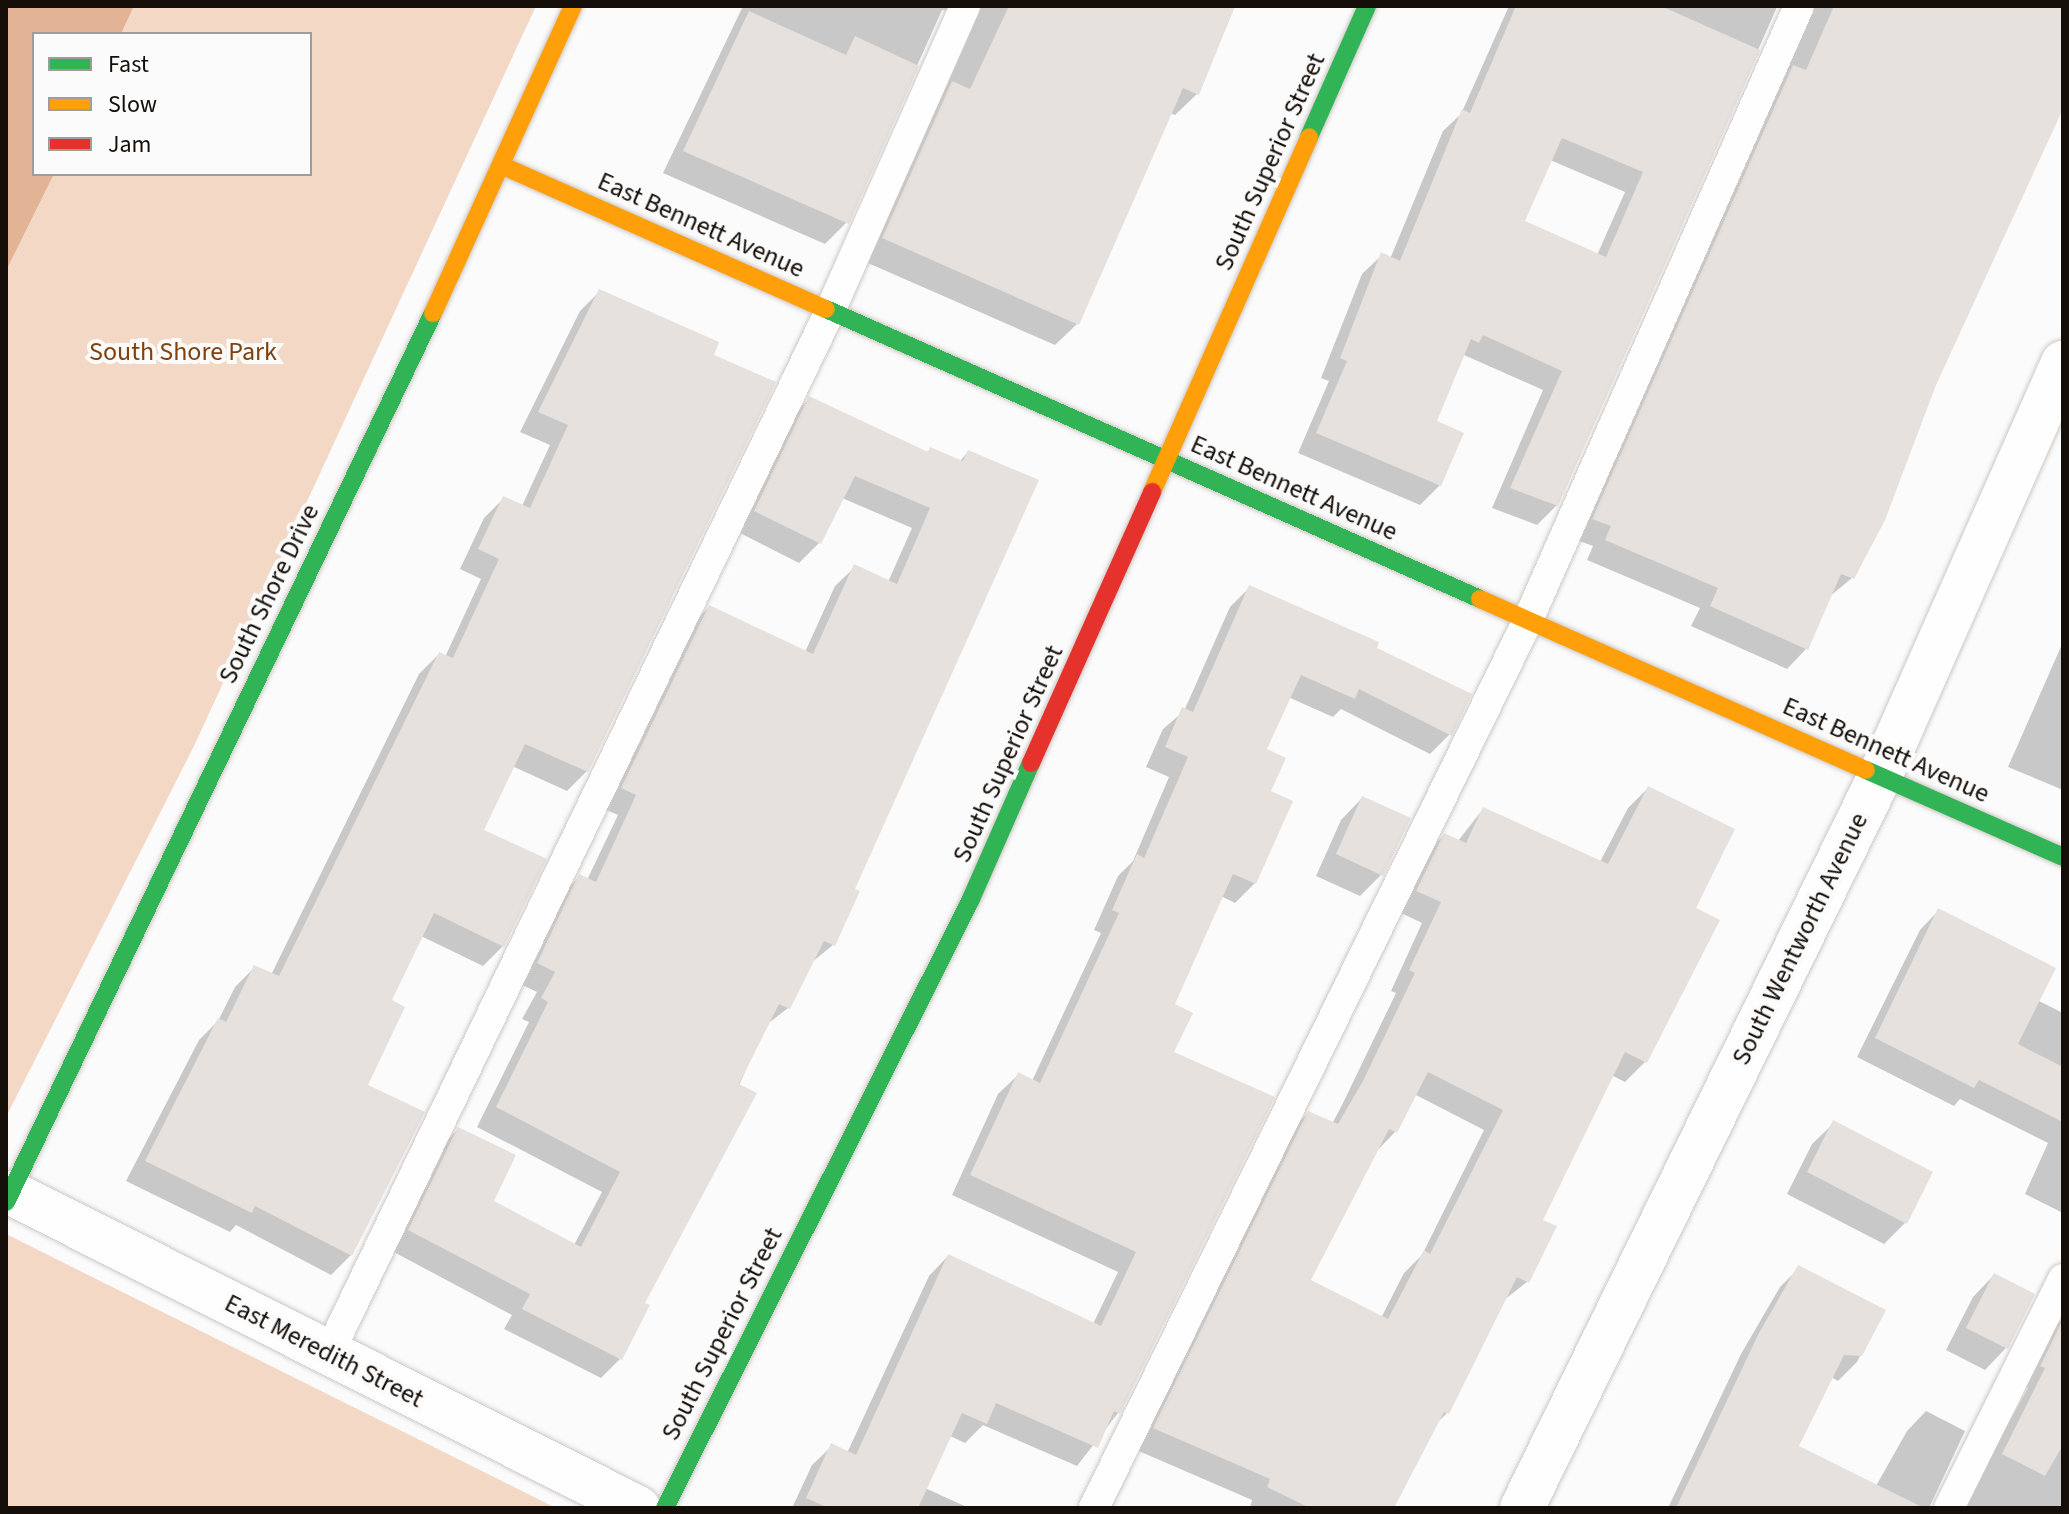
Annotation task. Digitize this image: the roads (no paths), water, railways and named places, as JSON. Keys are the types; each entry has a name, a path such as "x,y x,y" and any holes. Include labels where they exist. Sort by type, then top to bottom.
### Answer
{"street":[{"name":"South Shore Drive","path":"8,1198 503,166 573,6"},
{"name":"South Superior Street","path":"665,1508 971,899 1367,6"},
{"name":"East Bennett Avenue","path":"503,166 2063,857"},
{"name":"South Wentworth Avenue","path":"1522,1508 1880,776 2063,363"},
{"name":"East Meredith Street","path":"8,1198 329,1353 638,1508"}],"lane":[{"path":"329,1353 830,311 965,6"},
{"path":"1094,1508 1528,620 1799,6"},
{"path":"1949,1508 2063,1279"}],"park label":[{"name":"South Shore Park","path":"183,352"}]}
